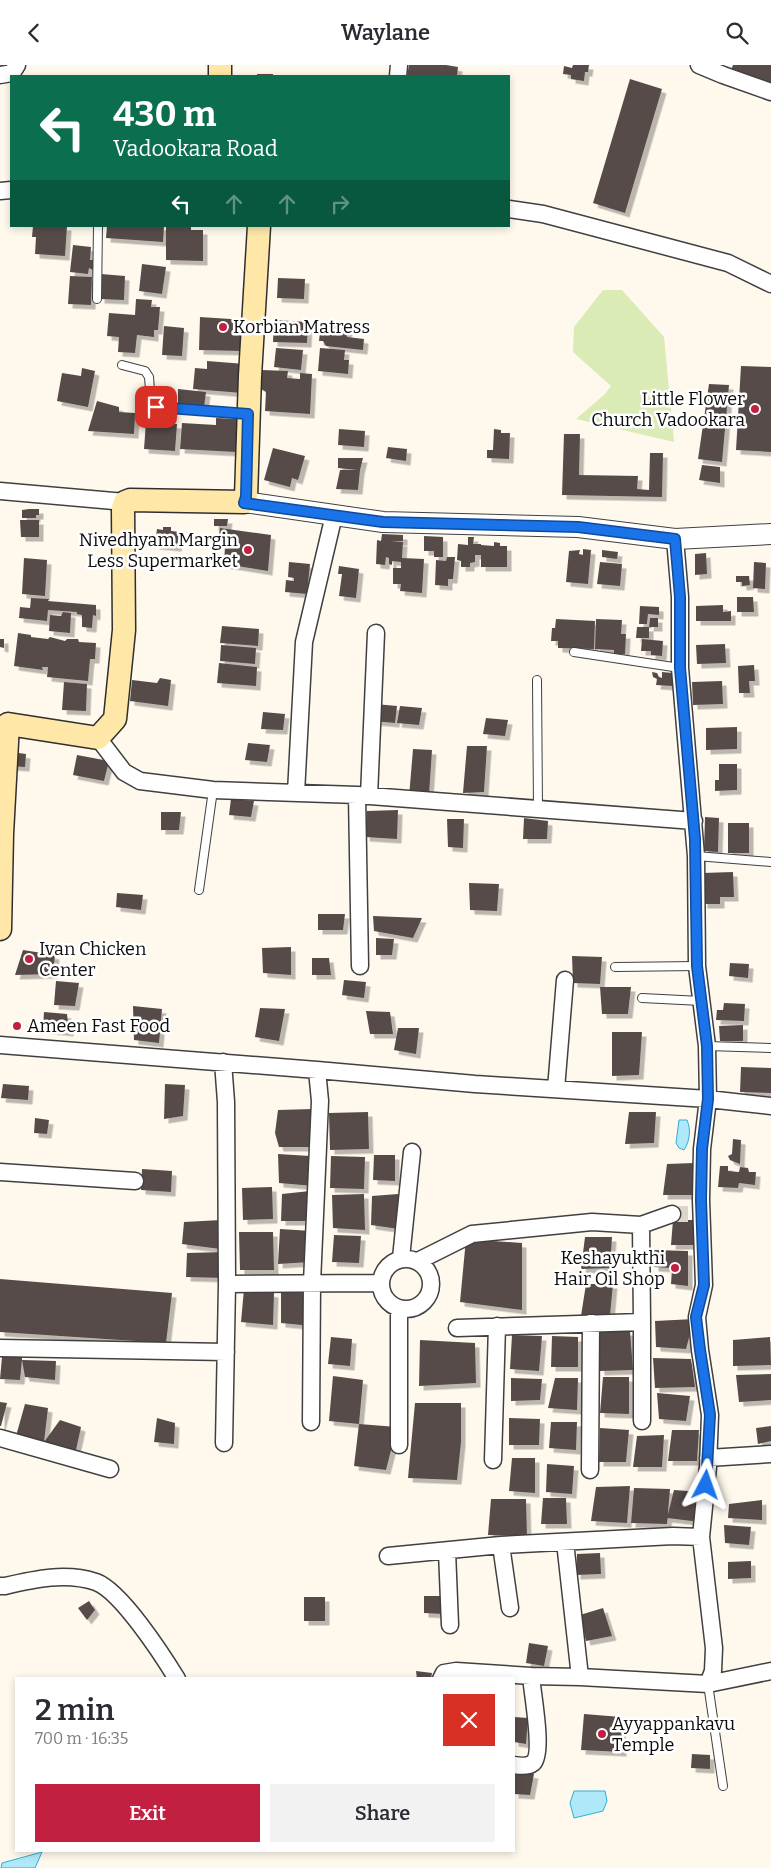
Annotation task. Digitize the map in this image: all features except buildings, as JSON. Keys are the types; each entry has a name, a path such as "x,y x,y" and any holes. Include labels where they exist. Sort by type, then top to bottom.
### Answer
{"main road":[{"path":"0,928 4,723 98,738 115,719 124,630 123,508 125,502 130,500 244,503 246,497 248,414 259,227"}],"street":[{"path":"0,75 12,73 17,65"},
{"path":"699,65 724,70 771,92"},
{"path":"510,209 543,214 728,263 771,284"},
{"path":"0,491 125,502"},
{"path":"244,503 383,522 578,527 675,539 771,534"},
{"path":"296,793 304,642 334,515"},
{"path":"675,539 680,597 680,668 696,856 697,966 707,1046 708,1099 702,1149 687,1216 704,1285 696,1317 710,1415 701,1537 714,1648 713,1671 708,1684"},
{"path":"360,966 363,795 376,633"},
{"path":"98,738 124,772 140,781 213,790 363,795 694,821"},
{"path":"556,1089 565,980"},
{"path":"0,1045 475,1084 708,1099 771,1106"},
{"path":"223,1063 226,1102 227,1284 224,1443"},
{"path":"311,1422 312,1283 320,1101 317,1070"},
{"path":"401,1259 412,1152"},
{"path":"0,1172 135,1181"},
{"path":"418,1261 472,1234 592,1223 641,1225 687,1216"},
{"path":"641,1225 642,1421"},
{"path":"410,1258 425,1265 430,1272 432,1280 432,1289 429,1297 416,1307 408,1309 392,1305 382,1291 382,1274 387,1267 401,1259 410,1258"},
{"path":"227,1284 381,1283"},
{"path":"400,1308 400,1445"},
{"path":"457,1328 642,1321"},
{"path":"590,1470 591,1323"},
{"path":"493,1461 497,1326"},
{"path":"0,1348 226,1352"},
{"path":"0,1438 110,1469"},
{"path":"708,1458 771,1454"},
{"path":"388,1556 500,1545 673,1536 701,1537"},
{"path":"564,1542 580,1677"},
{"path":"500,1545 510,1608"},
{"path":"447,1551 450,1625"},
{"path":"0,1586 36,1578 69,1577 98,1583 114,1595 145,1631 176,1677"},
{"path":"442,1677 444,1673 456,1671 708,1684 771,1671"},
{"path":"515,1765 530,1765 535,1762 537,1755 538,1742 531,1676"}],"lane":[{"path":"97,299 98,227"},
{"path":"122,365 145,371 149,377 151,403 156,407 248,414"},
{"path":"574,652 680,668"},
{"path":"537,680 538,808"},
{"path":"198,890 213,790"},
{"path":"696,856 771,862"},
{"path":"615,967 697,966"},
{"path":"642,998 701,1001"},
{"path":"707,1046 771,1049"},
{"path":"708,1684 723,1786"}],"green space":[{"path":"603,290 622,290 664,337 674,442 576,419 605,394 611,386 573,352 574,327"}],"water":[{"path":"679,1120 687,1120 689,1127 689,1139 684,1150 679,1148 676,1143"},
{"path":"574,1791 605,1791 607,1801 603,1811 574,1818 570,1803"},
{"path":"42,1852 35,1868 1,1868 2,1863"}],"tunnel":[{"path":"672,1214 689,1214"}],"place":[{"name":"Korbian Matress","path":"223,327"},
{"name":"Little Flower Church Vadookara","path":"755,409"},
{"name":"Nivedhyam Margin Less Supermarket","path":"248,550"},
{"name":"Ivan Chicken Center","path":"29,959"},
{"name":"Ameen Fast Food","path":"17,1026"},
{"name":"Keshayukthi Hair Oil Shop","path":"675,1268"},
{"name":"Ayyappankavu Temple","path":"602,1734"}],"route":[{"path":"156,407 248,414 246,497 244,503 383,522 578,527 675,539 680,597 680,668 696,856 697,966 707,1046 708,1099 702,1149 701,1200 704,1285 696,1317 710,1415 706,1485"}]}
